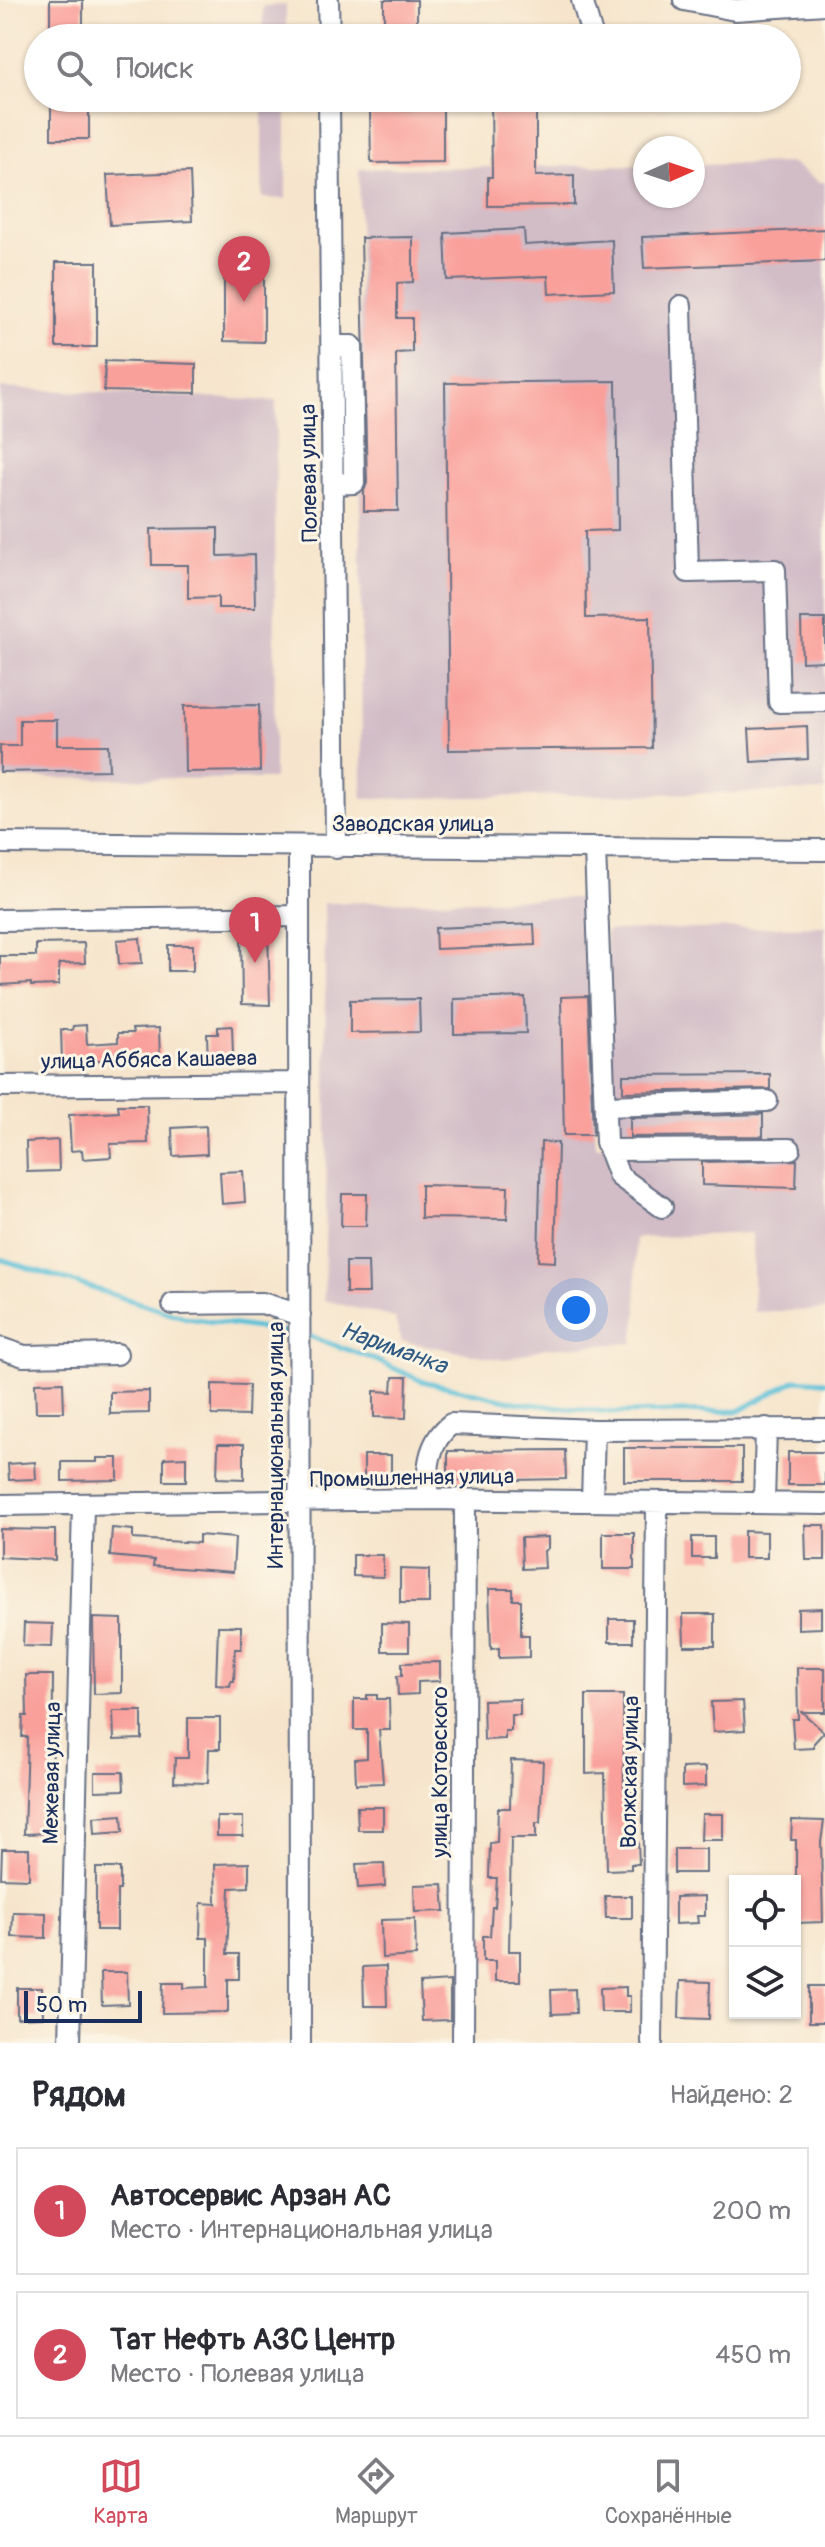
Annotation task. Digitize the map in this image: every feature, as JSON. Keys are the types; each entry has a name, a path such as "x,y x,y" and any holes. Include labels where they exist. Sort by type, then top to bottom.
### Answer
{"street":[{"path":"328,0 329,24"},
{"path":"582,0 589,24"},
{"path":"684,0 735,10 825,4"},
{"name":"Полевая улица","path":"329,112 336,848"},
{"path":"681,306 688,572 775,570 779,702 825,701"},
{"name":"Заводская улица","path":"0,843 825,850"},
{"name":"Интернациональная улица","path":"299,847 300,2043"},
{"path":"595,849 606,1142 619,1176 662,1207"},
{"path":"0,920 299,916"},
{"name":"улица Аббяса Кашаева","path":"0,1086 299,1083"},
{"path":"605,1106 767,1101"},
{"path":"609,1150 790,1149"},
{"path":"173,1304 262,1303 300,1315"},
{"path":"0,1348 24,1356 117,1354"},
{"path":"427,1499 427,1471 437,1435 451,1424 594,1430 825,1429"},
{"path":"764,1502 766,1428"},
{"path":"592,1501 594,1430"},
{"name":"Промышленная улица","path":"0,1505 427,1499 825,1504"},
{"name":"улица Котовского","path":"463,2043 465,1500"},
{"name":"Волжская улица","path":"652,2043 657,1502"},
{"name":"Межевая улица","path":"70,2043 83,1505"}],"shaded area":[{"path":"286,5 286,24 263,24 263,6"},
{"path":"262,112 286,112 286,199 262,198"},
{"path":"792,163 819,182 825,182 825,791 362,799 359,169 633,165 633,208 705,208 705,165"},
{"path":"0,388 276,401 274,779 0,778"},
{"path":"586,898 595,1146 610,1146 606,931 825,926 825,1310 754,1312 752,1233 635,1238 637,1314 633,1343 545,1348 505,1360 401,1341 395,1318 324,1300 327,1141 324,903"}],"building":[{"path":"50,0 83,0 83,24 50,24"},
{"path":"384,0 417,0 417,24 384,24"},
{"path":"51,112 89,112 89,139 51,139"},
{"path":"370,112 443,112 443,162 371,163"},
{"path":"491,112 536,112 536,176 574,175 574,205 488,206 488,177 492,177"},
{"path":"190,172 192,221 110,225 107,175"},
{"path":"524,229 525,245 612,240 614,291 549,294 548,276 447,280 445,233"},
{"path":"825,229 825,261 644,268 642,237"},
{"path":"413,237 413,282 397,283 397,318 412,318 412,352 396,353 398,511 364,511 367,483 361,238"},
{"path":"56,262 97,262 97,347 56,347"},
{"path":"224,263 264,263 264,342 224,341"},
{"path":"105,361 196,364 196,393 104,391"},
{"path":"616,381 618,530 585,531 586,618 650,617 652,748 449,750 445,383"},
{"path":"218,528 218,556 254,555 255,608 218,608 218,597 188,598 188,565 152,565 151,529"},
{"path":"801,619 825,619 825,661 802,662"},
{"path":"259,705 260,771 185,772 184,706"},
{"path":"20,720 57,720 57,745 108,745 109,770 0,772 0,746 20,746"},
{"path":"807,726 808,759 751,762 749,729"},
{"path":"534,924 535,945 436,949 435,928"},
{"path":"268,929 270,1005 242,1004 241,930"},
{"path":"140,938 142,963 119,964 117,940"},
{"path":"84,943 85,963 59,964 59,985 0,985 0,956 36,956 36,944"},
{"path":"168,945 193,945 193,971 168,971"},
{"path":"588,996 593,1135 564,1135 561,997"},
{"path":"525,997 526,1033 454,1034 454,999"},
{"path":"419,999 420,1032 350,1033 350,1000"},
{"path":"86,1025 87,1044 118,1042 118,1033 133,1033 132,1029 159,1028 160,1059 62,1061 61,1030"},
{"path":"232,1026 233,1054 228,1056 228,1064 208,1064 207,1034 218,1034 218,1027"},
{"path":"770,1074 770,1089 623,1092 623,1075"},
{"path":"118,1105 147,1105 148,1143 110,1144 111,1157 83,1159 82,1150 71,1151 69,1115 119,1112"},
{"path":"763,1114 763,1136 630,1137 630,1118"},
{"path":"206,1126 207,1154 173,1156 172,1128"},
{"path":"58,1140 59,1171 27,1172 26,1142"},
{"path":"541,1142 558,1143 555,1262 538,1261"},
{"path":"797,1160 796,1188 702,1185 702,1162"},
{"path":"243,1171 245,1202 222,1204 220,1172"},
{"path":"421,1185 508,1187 507,1219 421,1218"},
{"path":"342,1194 367,1194 366,1226 341,1226"},
{"path":"346,1262 368,1262 369,1293 346,1293"},
{"path":"393,1377 407,1377 406,1418 374,1417 374,1391 392,1392"},
{"path":"63,1382 64,1412 36,1412 35,1383"},
{"path":"212,1384 249,1385 248,1416 212,1415"},
{"path":"149,1391 149,1413 110,1414 110,1392"},
{"path":"218,1444 244,1444 244,1479 217,1478"},
{"path":"624,1448 742,1448 742,1481 624,1481"},
{"path":"565,1450 566,1479 448,1481 448,1451"},
{"path":"788,1452 825,1452 825,1485 788,1485"},
{"path":"364,1455 391,1455 391,1479 364,1479"},
{"path":"186,1457 186,1481 164,1481 164,1458"},
{"path":"97,1458 118,1458 118,1480 62,1481 62,1462 97,1462"},
{"path":"35,1462 36,1479 9,1480 8,1464"},
{"path":"805,1525 825,1525 825,1560 806,1560"},
{"path":"112,1528 133,1530 133,1539 199,1543 199,1535 235,1538 233,1572 153,1566 154,1560 110,1556"},
{"path":"0,1529 55,1530 55,1560 0,1557"},
{"path":"744,1531 767,1532 767,1558 744,1558"},
{"path":"603,1533 634,1533 634,1569 603,1569"},
{"path":"548,1537 548,1548 544,1551 545,1568 522,1569 521,1538"},
{"path":"692,1537 714,1537 714,1558 692,1558"},
{"path":"353,1555 383,1555 383,1577 353,1576"},
{"path":"400,1569 429,1570 429,1603 400,1603"},
{"path":"489,1589 513,1589 513,1600 521,1600 521,1635 529,1635 529,1657 499,1658 499,1648 491,1649"},
{"path":"821,1608 821,1628 798,1629 798,1609"},
{"path":"683,1614 715,1614 715,1646 684,1646"},
{"path":"93,1618 122,1619 122,1693 94,1694"},
{"path":"609,1619 633,1619 633,1642 609,1642"},
{"path":"24,1623 53,1624 52,1647 23,1646"},
{"path":"382,1623 409,1624 409,1651 382,1651"},
{"path":"218,1626 241,1626 241,1649 235,1649 234,1681 230,1686 216,1685"},
{"path":"440,1662 440,1681 418,1682 418,1694 398,1695 397,1676 402,1676 402,1663"},
{"path":"797,1668 825,1668 825,1712 802,1712 824,1732 814,1743 814,1748 794,1749 792,1719 798,1719"},
{"path":"26,1675 53,1675 52,1833 24,1834 27,1737 22,1737 23,1716 27,1716"},
{"path":"367,1695 389,1699 390,1730 379,1730 383,1783 356,1784 355,1759 367,1758 367,1730 354,1730 354,1699 367,1699"},
{"path":"586,1695 623,1695 624,1792 633,1792 635,1843 638,1842 639,1864 631,1864 631,1869 607,1870 605,1773 586,1774"},
{"path":"520,1699 520,1715 511,1715 511,1731 505,1731 505,1739 484,1740 483,1700"},
{"path":"743,1701 745,1730 713,1732 711,1702"},
{"path":"113,1711 142,1711 142,1739 114,1740"},
{"path":"188,1718 220,1718 220,1749 209,1749 208,1783 174,1782 175,1758 188,1758"},
{"path":"511,1760 543,1761 540,1823 536,1823 536,1838 511,1838 509,1951 520,1951 520,1981 495,1981 495,1961 483,1961 483,1936 490,1936 492,1907 495,1907 497,1878 489,1878 490,1843 497,1842 498,1808 510,1808"},
{"path":"706,1767 706,1786 682,1787 682,1768"},
{"path":"95,1772 123,1772 124,1790 95,1791"},
{"path":"357,1807 383,1807 383,1830 358,1830"},
{"path":"702,1814 723,1814 723,1840 701,1840"},
{"path":"122,1815 123,1832 95,1834 94,1817"},
{"path":"217,1817 243,1817 243,1836 217,1836"},
{"path":"792,1820 824,1821 821,1842 823,1922 801,1923 801,1875 796,1875 796,1840 791,1840"},
{"path":"2,1849 29,1849 29,1879 1,1878"},
{"path":"674,1849 706,1849 706,1873 674,1873"},
{"path":"249,1863 249,1887 230,1888 227,1954 239,1954 239,1979 228,1979 228,2012 162,2013 163,1983 184,1983 184,1988 208,1987 208,1938 200,1938 201,1903 216,1904 215,1864"},
{"path":"384,1863 385,1886 358,1888 356,1864"},
{"path":"96,1868 120,1868 117,1930 96,1930"},
{"path":"443,1884 445,1911 415,1912 414,1885"},
{"path":"605,1896 632,1896 632,1918 606,1918"},
{"path":"705,1896 705,1916 697,1916 698,1923 675,1924 675,1897"},
{"path":"13,1912 46,1913 46,1938 12,1937"},
{"path":"415,1919 416,1956 382,1958 381,1920"},
{"path":"386,1966 387,2006 364,2006 363,1967"},
{"path":"101,1972 127,1972 128,2004 102,2005"},
{"path":"450,1981 450,2020 422,2021 420,1983"},
{"path":"680,1981 710,1982 709,2019 679,2018"},
{"path":"809,1986 825,1986 825,2022 809,2022"},
{"path":"626,1987 626,1996 630,1996 630,2012 601,2012 600,1988"},
{"path":"17,1988 42,1988 43,2017 17,2018"},
{"path":"575,1989 576,2013 552,2014 551,1990"}],"waterway":[{"name":"Нариманка","path":"0,1259 187,1318 293,1333"},
{"name":"Нариманка","path":"303,1334 371,1358 422,1381 520,1403 618,1413 739,1411 796,1380 825,1382"}],"place":[{"name":"Тат Нефть АЗС Центр","path":"244,302"},
{"name":"Автосервис Арзан АС","path":"255,963"}]}
